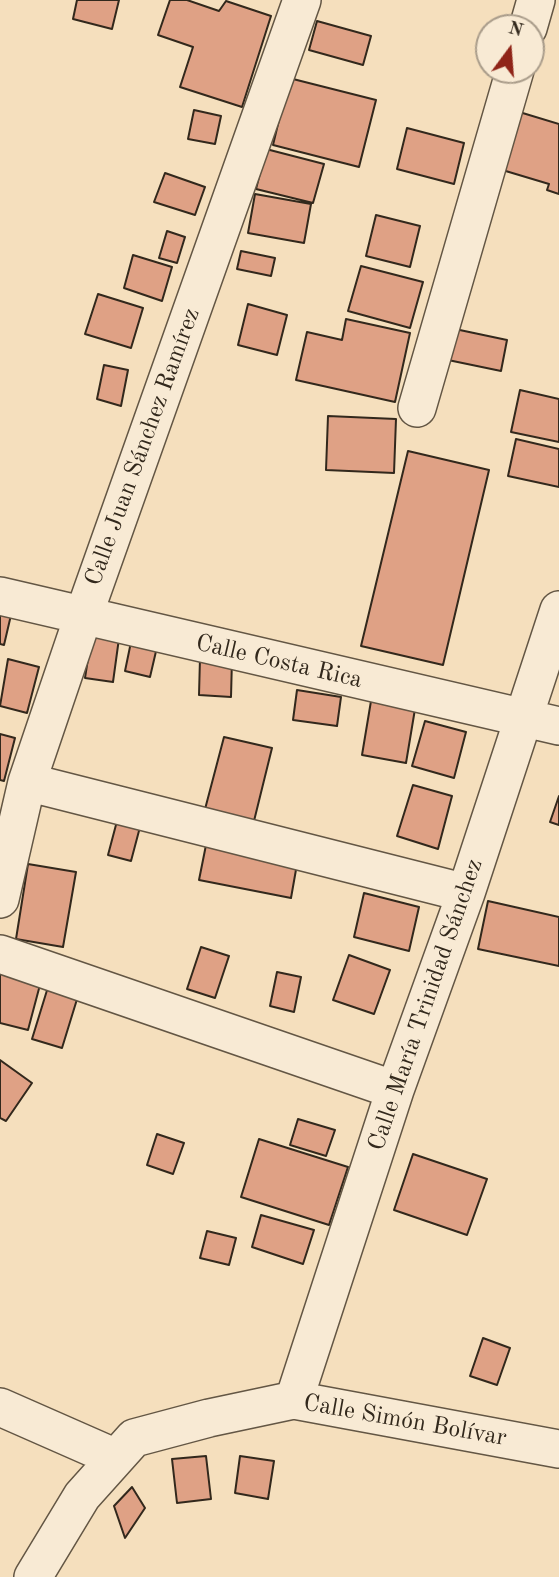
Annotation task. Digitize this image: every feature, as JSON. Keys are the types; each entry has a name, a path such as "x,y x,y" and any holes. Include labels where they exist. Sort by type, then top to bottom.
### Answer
{"street":[{"name":"Calle Juan Sánchez Ramírez","path":"0,899 27,782 302,0"},
{"path":"417,408 511,84"},
{"name":"Calle Costa Rica","path":"0,596 559,726"},
{"name":"Calle María Trinidad Sánchez","path":"294,1400 395,1090 466,893 559,610"},
{"path":"27,782 466,893"},
{"path":"0,954 395,1090"},
{"name":"Calle Simón Bolívar","path":"33,1577 82,1496 134,1438 209,1418 294,1400 559,1449"},
{"path":"0,1407 116,1458"}],"building":[{"path":"77,0 119,0 112,29 73,19"},
{"path":"170,0 187,0 219,11 226,1 271,16 242,107 180,87 193,47 158,35"},
{"path":"317,21 371,36 363,65 309,50"},
{"path":"289,78 376,100 359,167 273,145"},
{"path":"194,110 221,116 215,144 188,139"},
{"path":"516,111 559,124 559,194 547,190 549,184 499,169"},
{"path":"407,128 464,143 454,184 397,169"},
{"path":"266,149 324,164 313,203 256,189"},
{"path":"165,173 205,187 195,215 154,202"},
{"path":"255,194 311,204 304,243 248,233"},
{"path":"376,215 420,226 410,267 366,256"},
{"path":"167,231 185,237 177,263 159,258"},
{"path":"241,251 275,258 271,276 237,269"},
{"path":"133,255 172,267 162,301 124,288"},
{"path":"361,266 423,282 410,328 348,311"},
{"path":"98,294 143,308 131,348 85,334"},
{"path":"248,304 287,315 277,355 238,345"},
{"path":"346,319 410,333 395,402 296,380 307,332 342,340"},
{"path":"455,329 507,340 501,371 448,360"},
{"path":"104,365 128,370 121,406 97,399"},
{"path":"520,390 559,399 559,442 511,432"},
{"path":"328,416 396,419 394,473 326,470"},
{"path":"516,439 559,449 559,487 508,476"},
{"path":"408,451 489,470 443,665 361,646"},
{"path":"0,613 11,615 4,645 0,644"},
{"path":"93,626 120,631 113,682 85,678"},
{"path":"131,642 157,647 150,677 125,671"},
{"path":"200,658 232,659 231,697 199,695"},
{"path":"8,659 39,667 27,713 0,706"},
{"path":"297,690 341,697 337,726 293,720"},
{"path":"372,695 416,703 406,763 362,755"},
{"path":"425,721 466,732 454,778 412,766"},
{"path":"0,734 15,738 4,781 0,780"},
{"path":"224,737 272,748 253,825 204,813"},
{"path":"413,785 452,796 438,849 397,836"},
{"path":"559,796 559,825 550,822"},
{"path":"117,821 140,827 131,861 108,855"},
{"path":"206,845 297,864 291,898 199,880"},
{"path":"28,864 76,872 63,947 16,939"},
{"path":"364,893 419,907 409,951 354,937"},
{"path":"488,901 559,917 559,966 478,949"},
{"path":"201,947 229,956 215,998 187,989"},
{"path":"349,955 390,970 374,1014 333,1000"},
{"path":"277,972 301,977 294,1012 270,1006"},
{"path":"0,973 41,981 28,1030 0,1023"},
{"path":"48,987 78,996 62,1048 32,1039"},
{"path":"0,1060 32,1083 6,1121 0,1118"},
{"path":"298,1119 335,1130 326,1156 290,1145"},
{"path":"157,1134 184,1143 173,1174 147,1165"},
{"path":"259,1139 348,1167 329,1225 241,1197"},
{"path":"413,1154 487,1179 467,1235 394,1210"},
{"path":"261,1215 314,1230 303,1264 252,1247"},
{"path":"207,1231 236,1238 229,1265 200,1258"},
{"path":"483,1338 510,1348 497,1385 470,1376"},
{"path":"206,1456 211,1499 177,1503 172,1459"},
{"path":"240,1456 274,1461 268,1499 235,1493"},
{"path":"132,1487 145,1508 125,1538 114,1506"}]}
